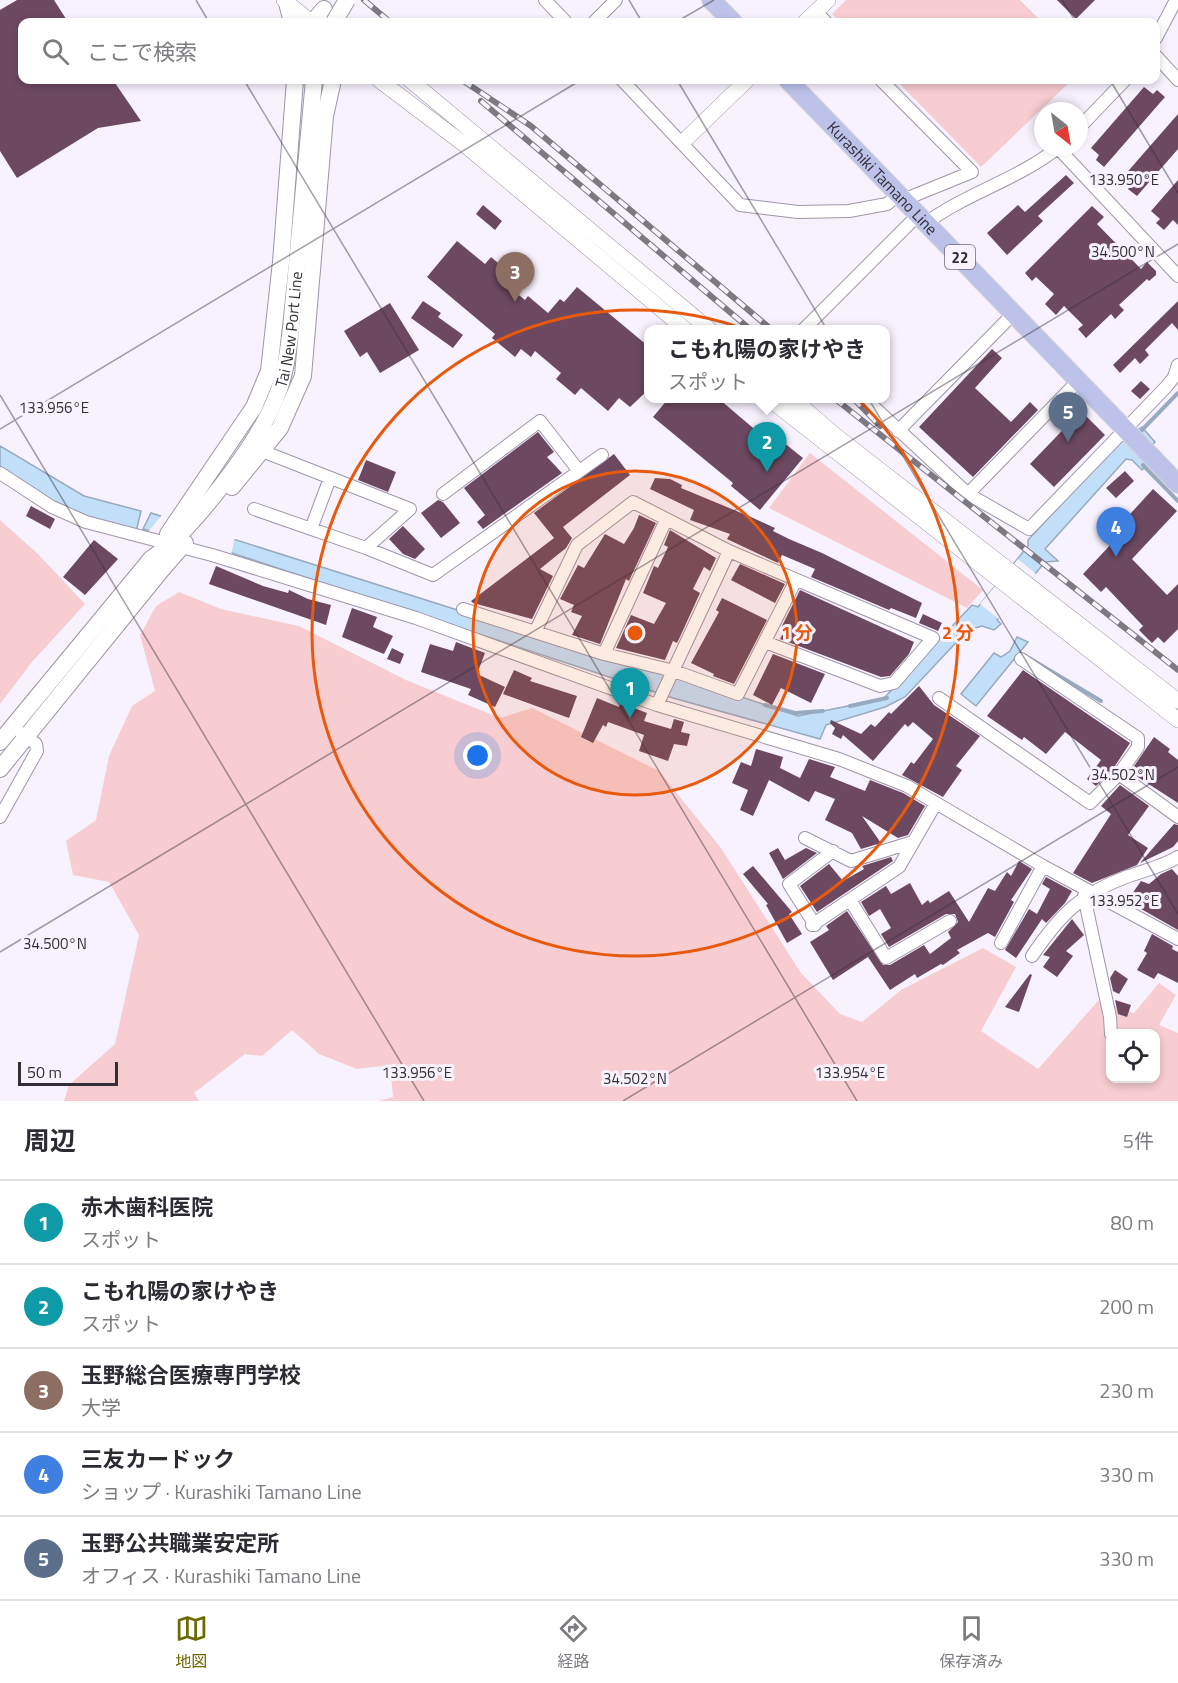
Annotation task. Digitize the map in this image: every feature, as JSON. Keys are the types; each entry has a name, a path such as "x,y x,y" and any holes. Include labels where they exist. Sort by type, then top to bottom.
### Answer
{"main road":[{"path":"324,11 347,0"},
{"path":"711,0 729,18"},
{"path":"285,1 291,18"},
{"path":"189,523 254,407 269,371 281,262 295,84"},
{"name":"Tai New Port Line","path":"0,769 251,444 276,400 287,361 314,84"},
{"path":"189,523 261,451 285,419 303,376 325,116 332,84"},
{"name":"Kurashiki Tamano Line","path":"792,84 1178,484"},
{"name":"Tai New Port Line","path":"0,742 157,564"}],"street":[{"path":"544,0 562,18"},
{"path":"598,18 616,0"},
{"path":"817,18 828,0"},
{"path":"1160,29 1176,0"},
{"path":"285,1 307,18"},
{"path":"1160,61 1178,80"},
{"path":"384,84 465,145 680,325"},
{"path":"415,84 704,325"},
{"path":"626,84 740,205 798,212 849,211 887,204 900,197 972,172 885,84"},
{"path":"683,142 743,84"},
{"path":"1088,119 1121,84"},
{"path":"807,325 922,219 939,214 1015,177 1046,156"},
{"path":"1066,156 1178,276"},
{"path":"898,431 1014,313"},
{"path":"868,403 968,494 1029,528 1129,432 1174,377 1178,365"},
{"path":"968,494 1079,380"},
{"path":"773,403 1004,575"},
{"path":"797,403 1178,720"},
{"path":"443,494 540,421 579,471"},
{"path":"261,451 410,509 366,548"},
{"path":"254,509 433,574 602,455"},
{"path":"0,473 67,515 173,543 416,618 657,705 839,759 907,786 1088,894 1178,939"},
{"path":"311,529 330,478"},
{"path":"535,632 577,545 633,502 729,551 933,638 894,683 880,686 765,642"},
{"path":"604,654 666,520"},
{"path":"657,705 729,551"},
{"path":"463,609 604,654 674,671 738,694 796,579"},
{"path":"1023,590 1178,701"},
{"path":"939,698 1090,803 1119,774 1138,747 1138,738 1021,659"},
{"path":"0,817 37,751 36,744 12,727"},
{"path":"1119,774 1178,817"},
{"path":"832,851 789,884 814,925 899,867 936,803"},
{"path":"805,838 851,861 913,842"},
{"path":"1032,956 1061,915 1088,894 1176,861"},
{"path":"1001,943 1043,866"},
{"path":"1088,894 1111,1029"},
{"path":"850,900 886,958 950,921"}],"shaded area":[{"path":"846,0 1020,0 1038,18 836,18 832,14"},
{"path":"900,84 1068,84 1049,102 1034,102 1034,116 981,167"},
{"path":"810,453 983,590 967,608 769,508"},
{"path":"0,520 38,554 85,604 32,662 0,704"},
{"path":"179,592 221,609 299,626 406,680 500,718 532,708 659,771 721,848 801,973 840,1014 862,1022 901,990 983,948 1016,967 981,1031 1038,1069 1098,1001 1134,1013 1159,983 1176,995 1159,1025 1178,1033 1178,1101 378,1101 393,1097 390,1065 357,1069 319,1054 292,1030 262,1056 245,1054 194,1093 199,1101 64,1101 69,1085 115,1044 139,935 109,882 73,875 66,841 96,820 109,756 132,706 155,691 140,635 156,606"}],"water":[{"path":"1142,427 1155,442 1142,457 1146,466 1142,470 1132,460 1126,459 1045,549 1058,561 1045,562 997,620 1001,624 994,630 982,626 968,630 905,697 885,707 826,725 820,739 673,698 232,553 143,529 151,513 489,620 680,676 798,716 883,699 972,605 978,607 1028,546 1028,540 1114,447"},
{"path":"0,446 84,496 141,511 136,532 84,518 51,504 0,471"},
{"path":"1017,637 1028,642 976,706 961,694 994,653 1001,657 1010,651"}],"pier":[{"path":"162,515 235,537 231,555 147,533"},
{"path":"1018,559 1036,574 999,619 980,604"}],"building":[{"path":"17,0 54,0 65,18 18,18 18,84 116,84 141,121 98,128 17,178 0,151 0,10"},
{"path":"1057,0 1095,0 1077,18"},
{"path":"1144,87 1153,94 1157,90 1165,97 1104,167 1096,160 1099,155 1091,148"},
{"path":"1178,114 1178,149 1137,196 1128,189 1132,184 1123,177"},
{"path":"1066,175 1074,183 1038,216 1043,221 1007,255 987,233 1018,205 1025,212"},
{"path":"1178,180 1178,225 1173,220 1164,230 1156,223 1160,219 1151,211"},
{"path":"483,205 502,221 495,230 476,214"},
{"path":"1092,206 1104,217 1097,224 1141,269 1147,262 1156,271 1156,275 1149,281 1147,279 1119,305 1124,310 1115,319 1111,314 1086,338 1078,329 1083,325 1064,306 1056,315 1045,304 1054,294 1036,277 1032,281 1025,273"},
{"path":"457,241 485,264 491,257 516,278 509,287 525,300 528,296 548,313 560,299 564,302 577,287 644,343 644,394 630,407 619,398 608,411 581,388 575,395 556,379 561,373 535,351 531,357 521,349 515,357 492,338 495,334 427,277"},
{"path":"423,301 441,313 438,317 463,335 453,348 411,318"},
{"path":"1178,301 1178,330 1172,323 1145,350 1149,355 1140,364 1135,358 1120,373 1113,365"},
{"path":"390,303 419,350 380,373 367,352 360,357 344,331"},
{"path":"992,349 1002,358 975,388 1011,422 1030,402 1038,410 973,477 919,427"},
{"path":"1141,381 1150,389 1140,399 1131,391"},
{"path":"665,403 724,403 778,449 783,442 803,458 760,510 731,486 733,483 653,417"},
{"path":"1081,411 1105,435 1054,487 1030,464"},
{"path":"538,432 554,452 547,457 562,473 483,529 477,522 485,515 464,488"},
{"path":"614,454 630,475 563,527 572,538 566,548 540,569 553,576 532,619 473,603 471,601 554,538 534,513"},
{"path":"366,460 396,472 388,492 358,480"},
{"path":"1125,471 1134,481 1116,498 1106,488"},
{"path":"655,478 670,479 682,485 681,488 775,528 773,531 922,603 916,618 891,608 889,610 811,577 815,569 782,555 778,563 727,539 730,534 690,520 694,510 650,489"},
{"path":"1153,489 1177,511 1132,559 1167,595 1178,584 1178,629 1164,643 1158,637 1152,643 1139,630 1143,626 1106,587 1101,592 1083,574 1115,540 1110,536"},
{"path":"438,500 443,502 460,523 441,538 421,513"},
{"path":"31,506 55,519 50,529 26,516"},
{"path":"639,515 656,523 629,581 626,579 600,644 572,635 582,616 571,612 574,605 560,599 578,565 584,568 605,534 624,544"},
{"path":"403,526 425,549 415,559 403,554 389,539"},
{"path":"670,530 716,558 710,571 704,567 693,589 700,593 677,643 673,641 665,660 616,648 631,615 654,624 666,603 643,593 654,566 658,568 668,547 664,545"},
{"path":"94,540 118,559 85,595 63,577"},
{"path":"740,564 785,584 775,603 731,580"},
{"path":"216,566 263,586 288,593 289,590 308,599 331,605 326,625 209,584"},
{"path":"800,590 914,642 909,654 890,676 881,677 780,639 786,628 782,626"},
{"path":"722,598 767,620 734,684 713,676 714,674 691,663 719,612 716,610"},
{"path":"352,608 377,617 373,627 393,636 384,654 342,637"},
{"path":"923,614 942,623 938,631 919,623"},
{"path":"456,642 485,653 477,674 505,687 495,707 468,695 471,689 421,672 430,644 453,651"},
{"path":"392,648 404,654 400,664 387,659"},
{"path":"773,654 825,674 811,703 781,688 772,705 753,695"},
{"path":"514,670 532,678 530,681 577,696 569,718 503,694"},
{"path":"1023,670 1130,743 1113,769 1096,786 1087,779 1101,760 1065,732 1046,754 1024,737 1022,740 987,716"},
{"path":"919,686 934,705 980,736 956,766 962,770 943,797 902,775 911,762 914,764 933,739 913,722 908,727 905,724 873,761 843,735 841,739 832,734 835,728 830,723 831,720 861,734 871,724 875,727"},
{"path":"597,698 619,707 621,703 647,713 644,721 671,729 674,719 684,722 681,732 690,734 687,746 674,744 668,761 639,751 644,735 608,722 606,727 603,725 593,743 581,737"},
{"path":"1154,737 1170,749 1168,752 1178,760 1178,803 1130,772"},
{"path":"756,749 783,757 780,768 800,778 809,759 835,767 830,777 865,791 870,780 903,793 925,806 908,835 898,838 862,816 881,843 861,849 852,833 825,820 835,799 815,791 809,802 769,780 753,816 740,810 748,790 732,783 741,762 751,766"},
{"path":"1120,785 1149,806 1128,835 1148,848 1137,865 1092,883 1073,873 1111,814 1101,806"},
{"path":"1174,824 1178,825 1178,841 1173,847 1140,863"},
{"path":"778,848 785,860 806,848 817,853 783,879 769,853"},
{"path":"891,857 893,861 817,912 800,886 829,864 843,881 864,869 862,866"},
{"path":"1019,861 1032,869 1011,900 1014,902 995,937 988,933 957,950 960,953 943,965 917,978 915,974 890,990 868,957 833,980 810,942 829,930 826,926 847,911 883,965 890,965 924,945 930,954 951,938 948,932 958,922 955,914 946,914 889,947 881,934 891,928 880,909 869,916 861,902 886,886 891,894 910,883 922,905 928,900 930,903 949,891 969,922 988,888 995,891 1007,872 1011,876"},
{"path":"753,866 792,912 789,914 802,934 787,943 766,905 768,904 743,874"},
{"path":"1172,869 1178,876 1178,930 1127,901 1141,881 1149,884 1161,874"},
{"path":"1046,877 1072,891 1065,903 1046,923 1042,919 1016,958 1005,950 1029,909 1037,914 1050,889 1042,884"},
{"path":"1072,919 1084,935 1066,951 1073,956 1057,977 1043,967 1050,957 1043,955"},
{"path":"1152,934 1173,946 1172,949 1178,952 1178,983 1158,973 1154,979 1137,970 1147,953 1144,951"},
{"path":"1115,970 1128,979 1119,994 1113,991 1110,978"},
{"path":"1030,974 1032,975 1019,1012 1005,1007"},
{"path":"1115,1000 1131,1005 1127,1017 1118,1014"}],"waterway":[{"path":"1141,431 1178,393"},
{"path":"1143,465 1178,501"},
{"path":"1024,655 1101,701"},
{"path":"850,706 887,698"},
{"path":"765,705 795,713 823,711"}],"railway":[{"path":"364,0 385,18"},
{"path":"468,84 531,126 766,325"},
{"path":"481,101 745,325"},
{"path":"840,403 1178,670"},
{"path":"858,403 880,426"}],"place":[{"name":"玉野総合医療専門学校","path":"515,302"},
{"name":"玉野公共職業安定所","path":"1068,442"},
{"name":"こもれ陽の家けやき","path":"767,472"},
{"name":"三友カードック","path":"1116,557"},
{"name":"赤木歯科医院","path":"630,718"}]}
